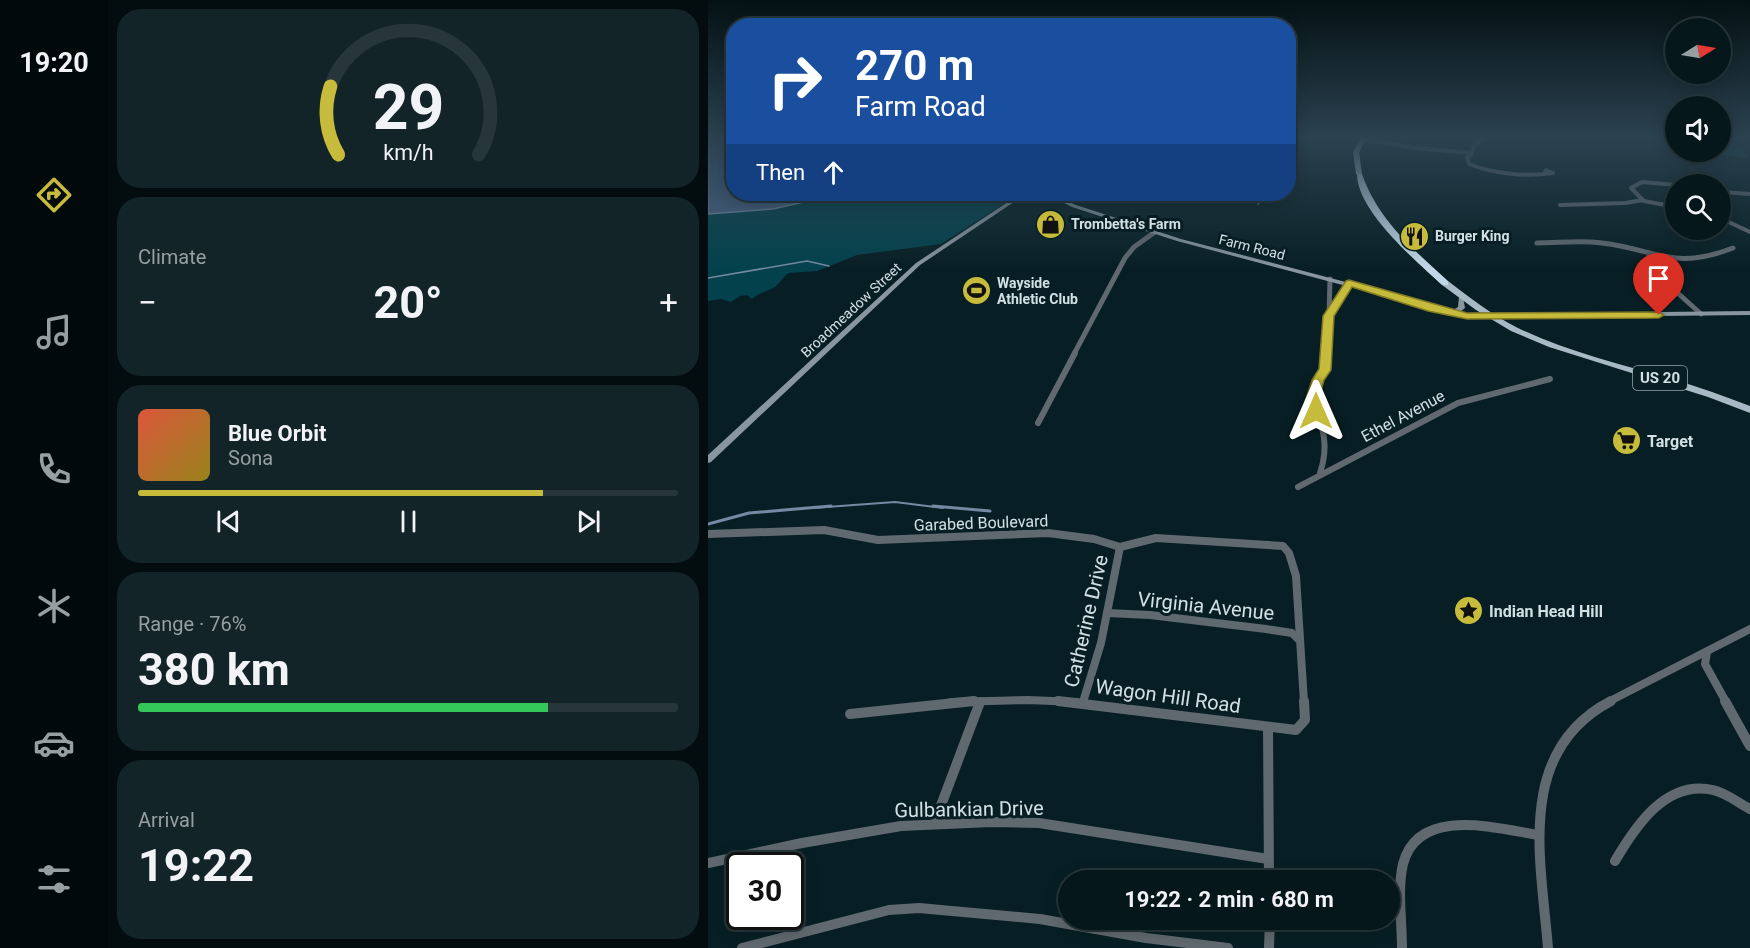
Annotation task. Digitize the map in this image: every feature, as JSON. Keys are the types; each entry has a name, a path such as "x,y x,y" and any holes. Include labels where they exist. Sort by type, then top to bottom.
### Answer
{"highway":[{"name":"US 20","path":"1362,181 1370,201 1388,227 1444,283"}],"main road":[{"name":"US 20","path":"1444,283 1490,318 1538,341 1693,388 1750,410"}],"street":[{"path":"1643,200 1632,190 1635,184 1649,182 1665,184"},
{"path":"1731,193 1750,194"},
{"path":"1560,205 1625,203 1643,200 1665,205"},
{"name":"Broadmeadow Street","path":"708,460 918,264 1012,201"},
{"name":"Farm Road","path":"1064,201 1155,232 1453,313 1490,318 1750,313"},
{"path":"1731,223 1750,231"},
{"path":"1038,423 1125,259 1134,247 1155,232"},
{"path":"1537,243 1601,243 1648,255 1698,261 1733,248"},
{"path":"1648,255 1650,268 1701,314"},
{"path":"1320,473 1325,451 1323,426 1311,402 1315,386 1325,370 1330,279"},
{"path":"1328,316 1349,283"},
{"path":"1453,313 1462,308 1461,298"},
{"path":"1458,402 1550,379"},
{"name":"Ethel Avenue","path":"1298,487 1314,480 1320,473 1414,427 1458,402"},
{"name":"Garabed Boulevard","path":"708,534 824,530 878,540 1048,533 1094,539 1120,547"},
{"name":"Wagon Hill Road","path":"850,714 924,705 980,702 1083,702 1296,730 1305,720 1296,585 1287,549 1272,545 1156,538 1120,547"},
{"name":"Catherine Drive","path":"1083,702 1090,686 1119,562 1120,547"},
{"name":"Virginia Avenue","path":"1107,613 1150,615 1292,633 1298,639"},
{"path":"1548,948 1538,835 1542,790 1556,754 1578,724 1607,703 1750,629"},
{"path":"1707,652 1705,664 1750,746"},
{"path":"934,824 980,702"},
{"path":"1268,728 1269,870"},
{"path":"1615,861 1638,824 1663,799 1688,791 1709,789 1724,794 1750,809"},
{"name":"Gulbankian Drive","path":"708,863 901,826 1039,823 1268,859"},
{"path":"1402,948 1403,863 1416,837 1441,826 1492,828 1538,835"},
{"path":"742,948 889,910 919,908 1040,919 1146,938 1228,948"},
{"path":"1269,948 1270,930"}],"shaded area":[{"path":"708,181 726,181 726,201 1008,201 941,244 857,255 817,271 789,273 776,286 752,299 747,295 740,296 731,302 721,299 708,301"},
{"path":"708,181 726,181 726,201 808,201 773,209 708,214"}],"waterway":[{"path":"1258,204 1261,201"},
{"path":"708,278 807,261 829,266"},
{"path":"813,508 895,502 943,508"},
{"path":"708,524 749,513 831,506"},
{"path":"933,506 990,511"}],"place":[{"name":"Trombetta's Farm","path":"1050,224"},
{"name":"Burger King","path":"1414,236"},
{"name":"Wayside Athletic Club","path":"976,291"},
{"name":"Target","path":"1626,441"},
{"name":"Indian Head Hill","path":"1468,611"}],"route":[{"path":"1316,411 1311,402 1318,380 1325,370 1328,316 1341,299 1349,283 1467,316 1490,318 1659,315"}]}
